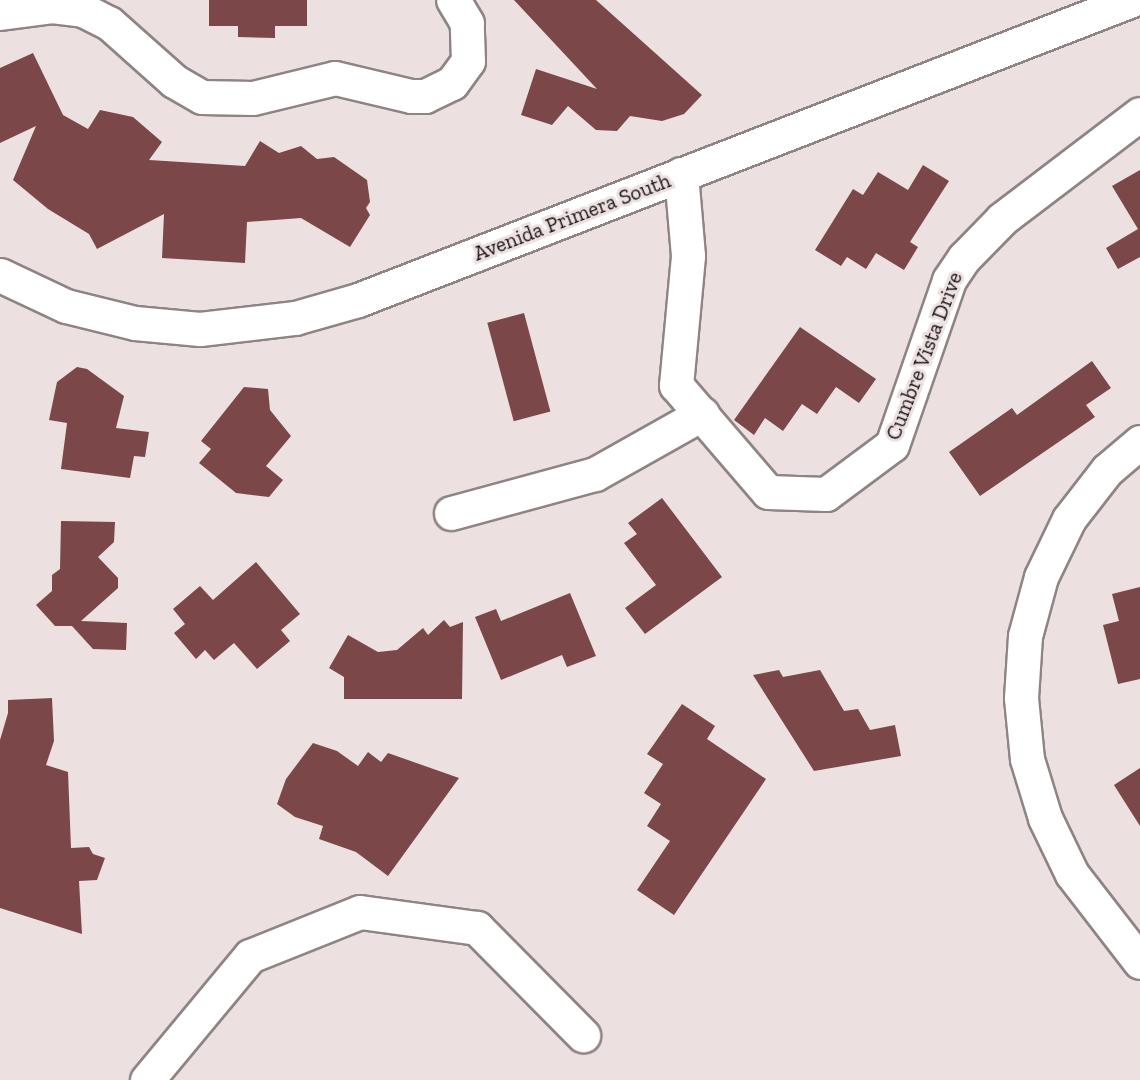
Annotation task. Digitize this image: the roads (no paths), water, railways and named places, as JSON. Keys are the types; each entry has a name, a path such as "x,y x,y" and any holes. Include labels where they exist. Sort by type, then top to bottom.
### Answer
{"street":[{"path":"0,13 52,6 83,10 108,23 187,91 216,100 253,98 335,78 411,96 424,96 452,83 468,61 467,23 453,0"},
{"name":"Avenida Primera South","path":"0,275 66,306 135,323 200,330 265,324 358,300 1132,0"},
{"name":"Cumbre Vista Drive","path":"681,174 688,256 676,385 768,492 826,494 892,445 949,280 964,258 1002,219 1140,114"},
{"path":"451,513 595,474 702,414"},
{"path":"1140,442 1107,470 1069,519 1041,577 1026,636 1021,698 1027,759 1045,818 1072,874 1140,962"},
{"path":"147,1080 250,956 360,912 477,928 583,1035"}]}
